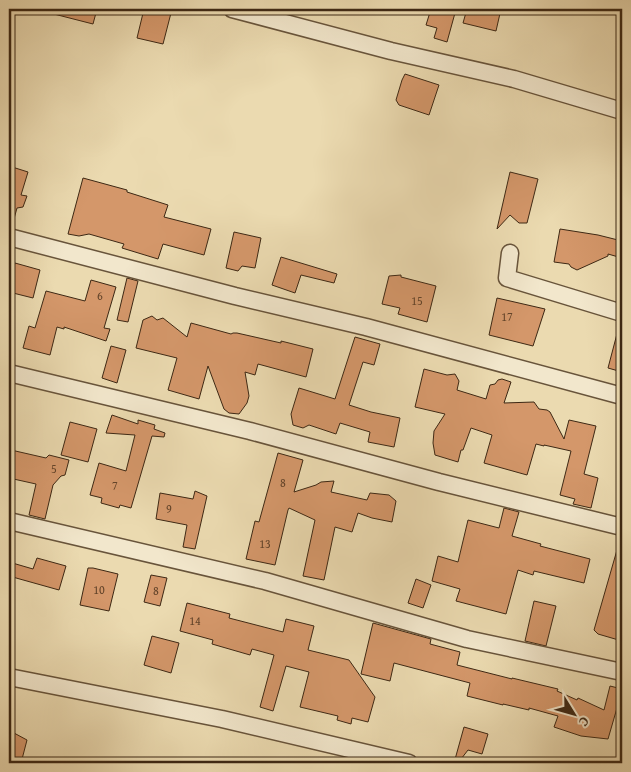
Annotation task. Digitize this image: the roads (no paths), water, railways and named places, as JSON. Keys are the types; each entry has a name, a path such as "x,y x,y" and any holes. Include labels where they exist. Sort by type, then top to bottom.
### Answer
{"street":[{"path":"232,9 391,51 514,79 622,111"},
{"path":"9,237 235,296 366,327 622,396"},
{"path":"510,253 507,278 622,313"},
{"path":"9,373 250,431 439,482 622,527"},
{"path":"9,521 266,581 467,638 622,672"},
{"path":"9,677 222,719 409,763"}]}
